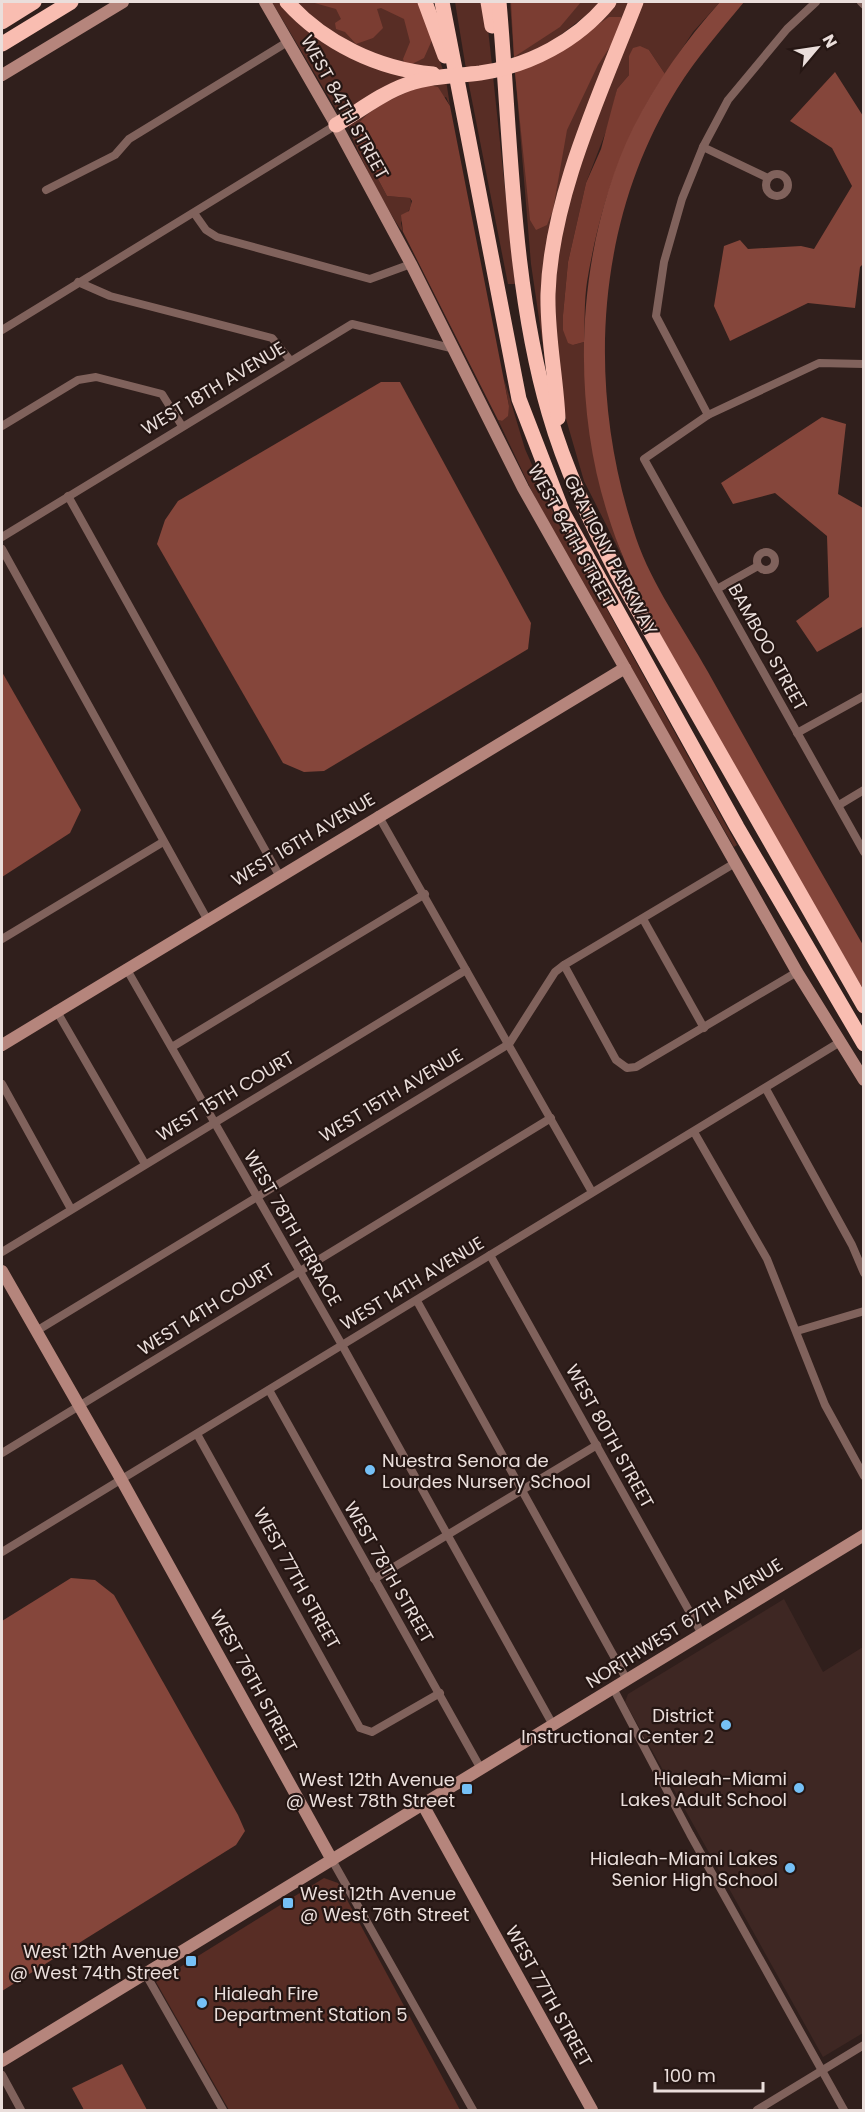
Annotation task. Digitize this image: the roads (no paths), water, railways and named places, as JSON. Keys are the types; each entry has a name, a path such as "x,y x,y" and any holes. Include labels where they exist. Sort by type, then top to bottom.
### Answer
{"highway":[{"path":"6,12 34,2"},
{"path":"2,44 71,2"},
{"path":"287,2 315,28 341,46 371,59 411,71 448,75"},
{"path":"425,2 444,39"},
{"name":"GRATIGNY PARKWAY","path":"442,2 444,39 461,101 519,399 555,494 737,827 864,1044"},
{"path":"488,2 498,38"},
{"path":"498,38 499,2"},
{"path":"336,125 400,87 448,75 502,68 540,55 575,34 609,2"},
{"path":"559,442 549,339 548,293 553,246 562,202 636,2"},
{"name":"GRATIGNY PARKWAY","path":"498,38 506,90 524,288 534,352 559,442 587,515 617,573 864,1006"}],"street":[{"path":"2,75 123,2"},
{"name":"WEST 84TH STREET","path":"265,2 336,125 411,264 456,349 523,489 797,972 864,1080"},
{"path":"816,2 787,29 728,100 703,147 682,199 664,262 657,316 708,416 819,363 864,364"},
{"path":"861,2 864,5"},
{"path":"46,190 115,155 129,139 289,41"},
{"path":"2,330 336,125"},
{"path":"703,147 768,178"},
{"path":"194,213 206,230 217,237 370,279 411,264"},
{"path":"78,282 110,296 272,339 290,360"},
{"name":"WEST 18TH AVENUE","path":"2,537 352,324 456,349"},
{"path":"2,426 78,380 96,377 162,394 182,426"},
{"name":"BAMBOO STREET","path":"708,416 644,459 864,852"},
{"path":"68,496 279,875"},
{"path":"2,549 207,919"},
{"path":"717,589 758,566"},
{"name":"WEST 16TH AVENUE","path":"2,1045 378,815 625,668"},
{"path":"797,733 864,696"},
{"path":"839,805 864,790"},
{"path":"378,815 425,894 592,1192"},
{"path":"2,939 164,842"},
{"name":"WEST 15TH AVENUE","path":"38,1330 255,1196 509,1044 555,972 735,863"},
{"path":"172,1047 425,894"},
{"path":"643,919 704,1028"},
{"path":"564,965 616,1060 627,1068 636,1067 797,972"},
{"name":"WEST 78TH TERRACE","path":"126,968 342,1345 553,1725"},
{"name":"WEST 15TH COURT","path":"2,1252 466,970"},
{"path":"56,1010 145,1164"},
{"name":"WEST 14TH AVENUE","path":"2,1552 840,1042"},
{"path":"2,1084 71,1209"},
{"path":"766,1089 852,1245 864,1273"},
{"name":"WEST 14TH COURT","path":"3,1449 79,1406 550,1118"},
{"path":"694,1132 767,1259 825,1405 864,1476"},
{"name":"WEST 80TH STREET","path":"490,1255 702,1634"},
{"name":"WEST 76TH STREET","path":"2,1270 122,1479 473,2110"},
{"path":"417,1301 627,1680"},
{"path":"797,1331 864,1311"},
{"name":"WEST 78TH STREET","path":"269,1390 481,1769"},
{"name":"WEST 77TH STREET","path":"197,1434 360,1728 372,1732 440,1693"},
{"path":"374,1579 597,1445"},
{"name":"NORTHWEST 67TH AVENUE","path":"2,2061 864,1535"},
{"path":"613,1689 690,1834 844,2110"},
{"name":"WEST 77TH STREET","path":"423,1805 591,2110"},
{"path":"145,1973 223,2110"},
{"path":"757,2110 864,2045"},
{"path":"2,2075 21,2110"}],"place":[{"name":"Nuestra Senora de Lourdes Nursery School","path":"370,1470"},
{"name":"District Instructional Center 2","path":"726,1725"},
{"name":"Hialeah-Miami Lakes Adult School","path":"799,1788"},
{"name":"West 12th Avenue @ West 78th Street","path":"467,1789"},
{"name":"Hialeah-Miami Lakes Senior High School","path":"790,1868"},
{"name":"West 12th Avenue @ West 76th Street","path":"288,1903"},
{"name":"West 12th Avenue @ West 74th Street","path":"191,1961"},
{"name":"Hialeah Fire Department Station 5","path":"202,2003"}]}
